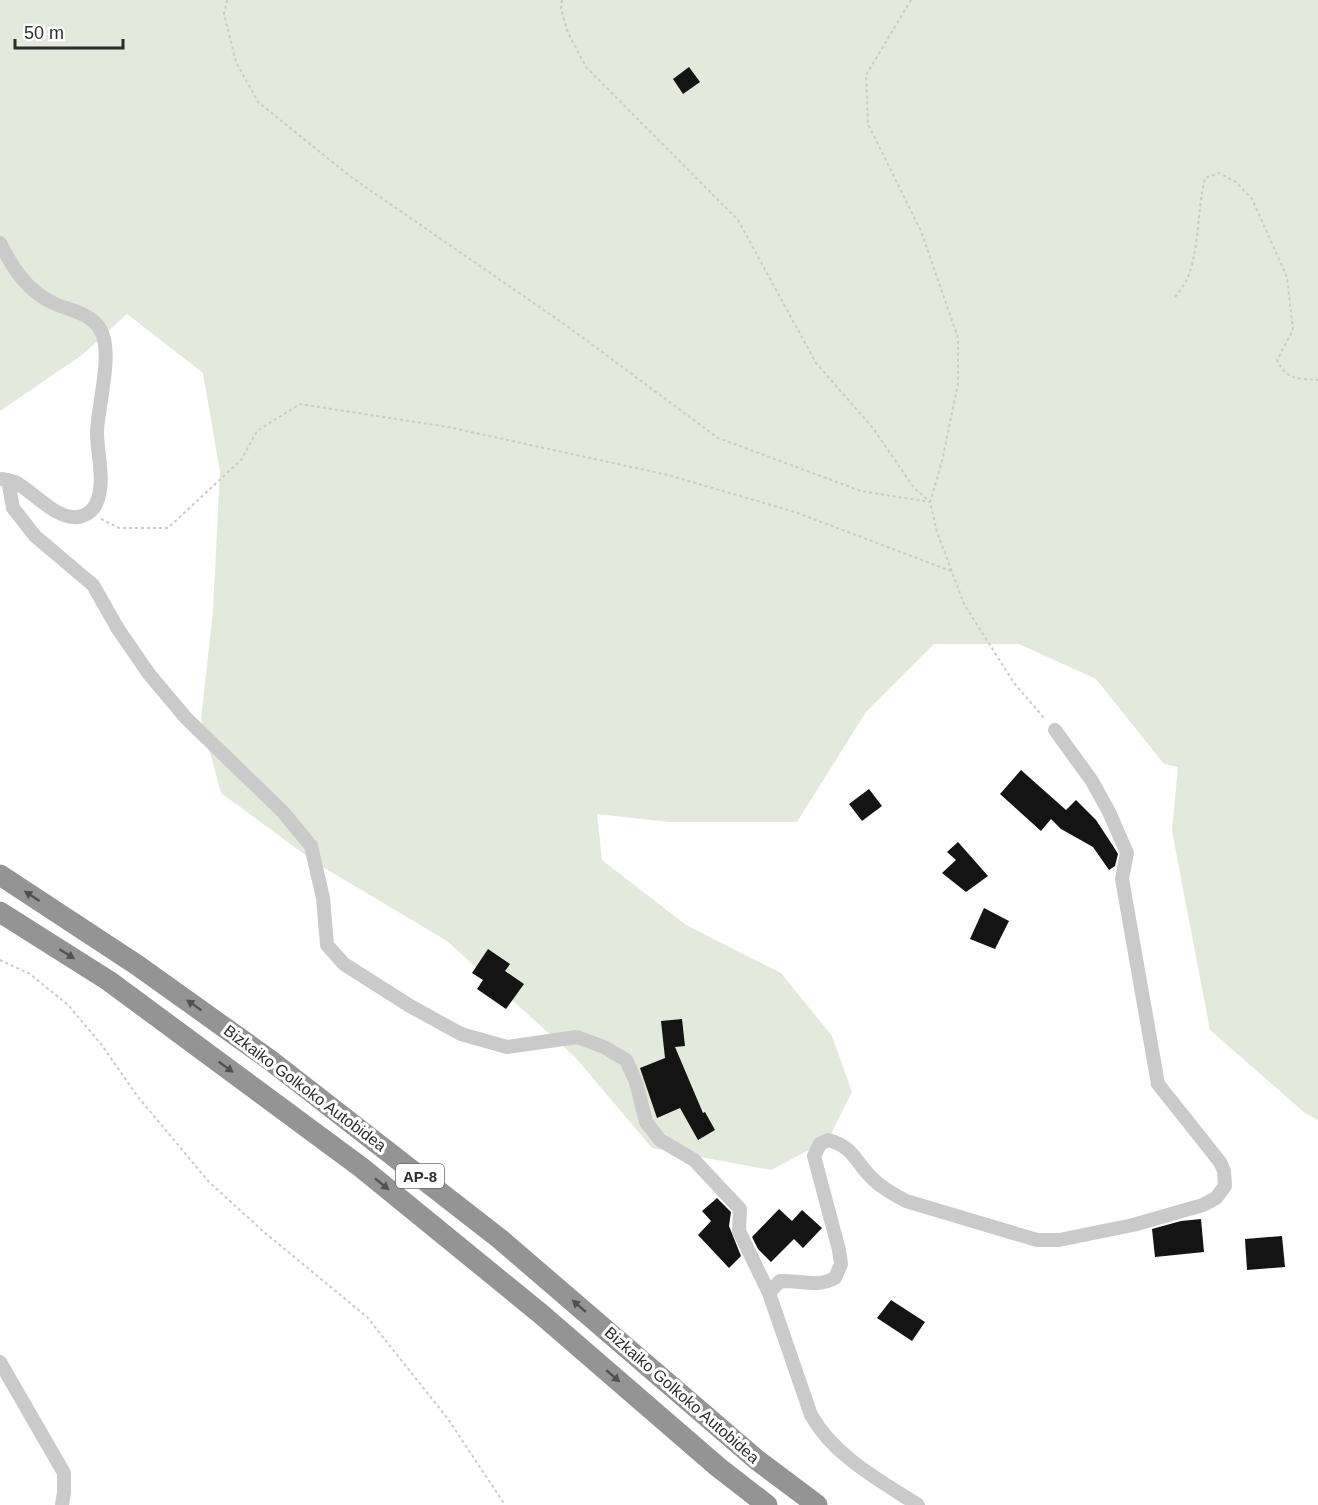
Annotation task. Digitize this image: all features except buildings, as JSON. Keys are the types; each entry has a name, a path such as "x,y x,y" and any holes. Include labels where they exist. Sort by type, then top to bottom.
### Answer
{"highway":[{"name":"Bizkaiko Golkoko Autobidea","path":"0,874 137,965 270,1060 352,1123 500,1239 757,1460 817,1505"},
{"name":"Bizkaiko Golkoko Autobidea","path":"0,912 109,981 362,1168 541,1314 718,1467 767,1505"}],"street":[{"path":"0,243 9,261 35,292 51,303 88,317 99,326 105,339 106,357 98,432 100,486 96,505 89,513 78,517 64,516 15,482 4,479"},
{"path":"4,479 14,508 35,536 93,585 118,629 149,674 186,718 283,812 311,846 324,898 327,945 344,964 410,1006 461,1034 507,1047 577,1037 604,1047 626,1060 636,1082 646,1122 660,1140 693,1160 740,1209 739,1231 769,1293 811,1415 820,1431 843,1454 918,1505"},
{"path":"769,1293 780,1281 797,1280 823,1284 835,1278 841,1264 814,1156 820,1144 828,1140 841,1144 873,1179 906,1201 1037,1240 1059,1240 1122,1227 1203,1205 1216,1198 1226,1186 1220,1162 1158,1084 1122,879 1126,853 1109,812 1092,781 1055,730"},
{"path":"0,1362 64,1473 62,1505"}],"path":[{"path":"227,0 224,14 236,62 258,102 351,177 567,326 718,438 861,491 930,501"},
{"path":"562,0 561,9 568,33 586,67 738,220 816,363 873,428 914,488 930,501"},
{"path":"911,0 866,75 868,124 921,231 958,338 958,384 942,461 930,501 937,532 964,604 1014,683 1055,730"},
{"path":"1175,297 1188,277 1197,240 1200,200 1205,178 1219,173 1236,182 1252,199 1287,277 1293,330 1277,360 1282,370 1292,378 1318,380"},
{"path":"89,513 119,528 168,528 241,460 258,431 300,404 448,427 668,475 795,512 951,571"},
{"path":"0,960 30,974 68,1005 101,1044 138,1097 209,1182 264,1232 367,1317 448,1419 506,1505"}],"shaded area":[{"path":"0,0 1318,0 1318,1120 1305,1113 1210,1030 1172,831 1178,767 1164,764 1096,679 1019,644 934,644 866,712 797,822 669,822 597,814 602,860 686,925 781,973 832,1036 852,1092 828,1140 771,1170 652,1148 575,1057 447,941 316,863 221,793 201,719 213,611 220,472 203,373 127,314 82,355 0,411"}]}
